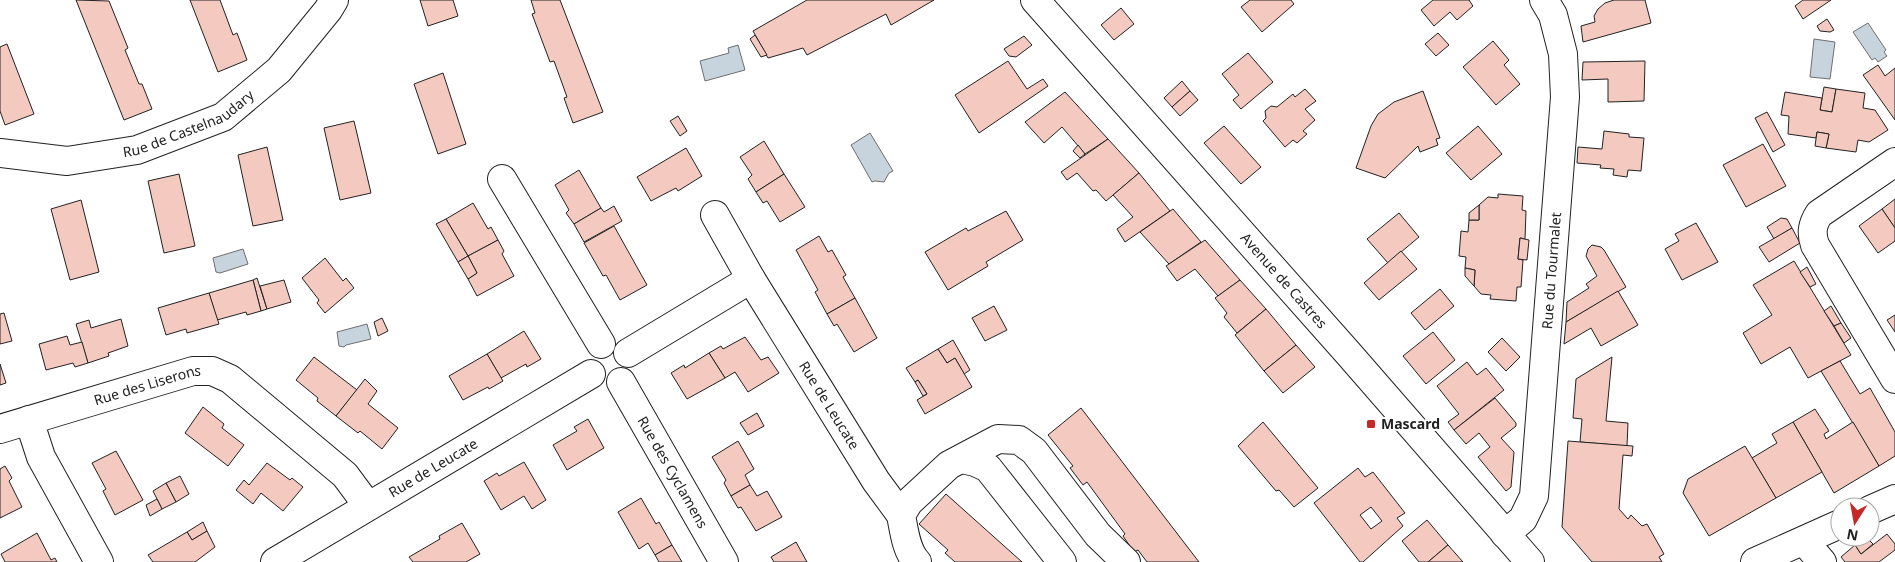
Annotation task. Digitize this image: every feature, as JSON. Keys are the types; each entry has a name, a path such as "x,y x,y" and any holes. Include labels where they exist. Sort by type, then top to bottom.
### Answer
{"street":[{"name":"Rue de Castelnaudary","path":"0,153 67,161 138,150 223,117 279,70 334,0"},
{"name":"Avenue de Castres","path":"1036,0 1530,562"},
{"name":"Rue du Tourmalet","path":"1505,534 1523,519 1534,496 1553,262 1565,97 1564,54 1553,15 1544,0"},
{"path":"1895,162 1819,214 1813,223 1812,235 1815,245 1895,379"},
{"path":"502,179 601,344"},
{"name":"Rue de Leucate","path":"715,215 751,279 876,482 901,515"},
{"path":"628,353 751,279"},
{"path":"608,342 616,343 628,353 630,368 627,376 621,382 613,385 605,384 597,381 591,374 588,366 589,357 593,350 601,344 608,342"},
{"name":"Rue des Liserons","path":"0,429 193,371 212,371 230,379 345,476 368,506"},
{"name":"Rue de Leucate","path":"275,562 591,374"},
{"name":"Rue des Cyclamens","path":"621,382 724,562"},
{"path":"29,420 41,457 99,562"},
{"path":"918,562 913,558 906,539 901,515 909,502 948,465 998,439 1019,440 1034,451 1098,535 1126,562"},
{"path":"962,459 988,468 1062,562"},
{"path":"1880,506 1895,499"},
{"path":"1756,562 1830,529"},
{"path":"1804,541 1822,562"}],"shaded area":[{"path":"1868,23 1886,50 1884,52 1887,56 1878,62 1875,58 1872,60 1853,32"},
{"path":"1814,39 1835,42 1830,79 1810,77"},
{"path":"738,45 745,70 705,81 700,61 729,53 728,48"},
{"path":"870,133 893,171 889,173 884,182 872,182 851,145"},
{"path":"243,249 248,264 220,273 216,272 213,258"},
{"path":"367,324 371,339 344,347 339,346 337,332"}],"building":[{"path":"76,0 109,1 128,48 125,50 152,109 124,120"},
{"path":"190,0 220,0 233,35 237,33 247,60 218,72"},
{"path":"420,0 453,0 458,16 428,26"},
{"path":"531,0 560,0 603,112 573,123 564,98 567,97 554,61 550,62 532,14 535,13"},
{"path":"807,0 934,0 891,25 886,14 807,55 803,48 768,58 753,31"},
{"path":"1250,0 1291,0 1294,4 1262,32 1241,7"},
{"path":"1433,0 1469,0 1473,6 1457,20 1450,12 1434,26 1421,10"},
{"path":"1614,0 1645,0 1651,23 1583,42 1581,26 1595,22 1594,16 1598,9 1605,3"},
{"path":"1803,0 1831,0 1803,19 1795,6"},
{"path":"1121,8 1134,24 1114,40 1101,25"},
{"path":"1827,19 1834,30 1830,32 1820,31 1817,26"},
{"path":"1438,33 1449,45 1436,56 1425,44"},
{"path":"755,35 767,55 761,57 750,39"},
{"path":"1024,36 1032,45 1016,57 1009,56 1004,49"},
{"path":"1493,41 1509,60 1504,65 1520,84 1496,105 1463,67"},
{"path":"7,44 34,114 5,125 0,111 0,47"},
{"path":"1248,53 1273,82 1241,109 1233,100 1239,95 1222,74"},
{"path":"1008,61 1027,89 1043,79 1048,86 979,133 955,95"},
{"path":"1645,61 1644,101 1608,102 1608,79 1582,80 1583,62"},
{"path":"1878,65 1885,76 1895,68 1895,120 1863,75"},
{"path":"443,73 466,144 438,154 414,84"},
{"path":"1182,81 1190,91 1172,107 1164,98"},
{"path":"1824,87 1836,89 1832,112 1820,110"},
{"path":"1305,89 1316,101 1305,109 1315,120 1303,131 1307,134 1297,143 1293,140 1285,147 1263,121 1266,118 1265,111 1271,106 1277,107 1293,94 1295,97"},
{"path":"1836,89 1865,93 1863,108 1875,110 1888,130 1869,142 1858,140 1856,152 1826,148 1829,134 1817,132 1816,138 1788,134 1789,116 1781,115 1785,92 1822,98 1820,110 1832,112"},
{"path":"1190,91 1198,100 1180,116 1172,107"},
{"path":"1423,91 1440,138 1436,139 1438,145 1420,152 1418,146 1385,178 1356,168 1371,126 1378,114 1394,102"},
{"path":"1065,92 1108,139 1085,154 1062,127 1044,143 1025,122"},
{"path":"1767,112 1785,145 1773,152 1755,118"},
{"path":"678,116 687,131 680,136 670,121"},
{"path":"354,121 371,193 340,200 324,128"},
{"path":"1224,126 1261,167 1241,184 1204,143"},
{"path":"1478,126 1502,154 1471,180 1446,153"},
{"path":"1604,131 1629,134 1629,137 1644,138 1641,171 1628,170 1627,177 1613,175 1614,169 1600,168 1601,165 1577,163 1578,147 1602,149"},
{"path":"1817,132 1829,134 1826,148 1815,146"},
{"path":"1108,139 1139,173 1106,201 1096,190 1093,191 1077,173 1067,180 1061,172"},
{"path":"764,141 784,174 756,192 748,179 752,175 740,157"},
{"path":"1763,144 1786,186 1746,207 1723,165"},
{"path":"1078,145 1085,154 1080,158 1073,151"},
{"path":"267,147 283,220 253,226 238,155"},
{"path":"686,148 702,176 678,191 676,188 651,201 637,177"},
{"path":"579,170 601,208 574,224 566,213 569,210 555,185"},
{"path":"1139,173 1170,211 1125,242 1117,229 1133,217 1113,195"},
{"path":"179,174 195,246 164,253 148,181"},
{"path":"784,174 805,207 780,222 767,201 763,203 756,192"},
{"path":"1498,194 1523,196 1522,210 1526,211 1525,239 1520,238 1518,259 1523,260 1521,287 1517,287 1516,301 1490,299 1491,295 1481,294 1474,286 1475,270 1465,268 1466,257 1459,256 1461,231 1468,232 1469,220 1479,220 1479,205 1488,197 1498,198"},
{"path":"1895,199 1895,228 1882,209"},
{"path":"81,200 99,272 70,280 51,209"},
{"path":"473,203 488,229 491,227 498,240 468,256 446,219"},
{"path":"1479,205 1479,220 1469,220 1469,213"},
{"path":"614,206 622,221 584,242 574,224 601,208 604,212"},
{"path":"1173,209 1201,242 1169,264 1140,232"},
{"path":"1882,209 1895,228 1895,241 1878,253 1859,226"},
{"path":"1006,211 1023,240 986,262 988,266 948,290 925,252 966,228 968,231"},
{"path":"1399,213 1419,237 1388,263 1367,239"},
{"path":"1781,218 1787,219 1792,228 1774,239 1767,227"},
{"path":"446,219 468,256 458,262 436,224"},
{"path":"1696,223 1718,262 1682,280 1665,249 1679,241 1675,234"},
{"path":"614,226 647,285 620,300 606,275 603,276 584,243"},
{"path":"1792,228 1800,243 1769,262 1759,247"},
{"path":"819,236 828,252 832,250 846,275 843,277 855,298 827,314 815,292 818,290 796,250"},
{"path":"1520,238 1529,240 1527,260 1518,259"},
{"path":"498,240 504,251 502,254 514,276 477,296 468,279 477,273 468,256"},
{"path":"1205,240 1240,280 1218,296 1195,269 1177,281 1166,266"},
{"path":"1592,245 1601,247 1604,250 1626,287 1566,322 1567,302 1589,288 1586,284 1597,276 1586,256 1588,249"},
{"path":"1401,251 1417,269 1379,300 1364,283"},
{"path":"468,256 477,273 468,279 458,262"},
{"path":"325,258 343,281 346,278 354,288 325,313 317,303 319,300 302,278"},
{"path":"1794,261 1851,355 1808,378 1790,347 1761,364 1743,333 1772,315 1753,285"},
{"path":"1807,267 1816,284 1810,287 1800,272"},
{"path":"1465,268 1475,270 1474,286 1465,276"},
{"path":"257,278 267,309 261,311 253,280"},
{"path":"253,280 261,311 247,315 246,312 217,320 209,293"},
{"path":"284,280 291,302 267,309 260,286"},
{"path":"1240,280 1266,309 1237,333 1224,317 1227,313 1215,298"},
{"path":"1440,289 1454,306 1425,330 1411,313"},
{"path":"1618,291 1638,325 1601,346 1591,328 1564,344 1566,322"},
{"path":"209,293 219,324 187,333 186,329 166,335 158,308"},
{"path":"855,298 877,338 854,352 837,324 834,326 827,314"},
{"path":"994,306 1007,330 985,341 972,318"},
{"path":"1831,306 1841,323 1834,326 1824,311"},
{"path":"1266,309 1296,345 1264,371 1235,335"},
{"path":"4,313 12,341 0,344 0,314"},
{"path":"1895,315 1895,332 1887,320"},
{"path":"382,318 388,331 378,336 374,322"},
{"path":"121,319 128,346 108,353 109,356 88,363 76,324 89,320 91,328"},
{"path":"1841,323 1851,338 1844,343 1834,326"},
{"path":"524,331 541,359 527,367 526,364 501,378 487,354"},
{"path":"1433,332 1455,360 1426,384 1403,356"},
{"path":"67,336 70,345 82,342 88,363 75,367 73,363 46,370 39,344"},
{"path":"745,337 761,360 768,357 779,373 748,392 735,372 725,378 709,353 721,346 723,349"},
{"path":"1502,338 1520,357 1506,371 1488,352"},
{"path":"953,340 970,370 964,374 955,358 947,363 938,349"},
{"path":"1296,345 1315,367 1283,393 1264,371"},
{"path":"938,349 947,363 955,358 972,387 925,414 917,400 927,394 918,380 915,382 906,368"},
{"path":"709,353 725,378 687,399 671,373 684,365 685,368"},
{"path":"487,354 503,381 463,400 449,376"},
{"path":"314,357 357,390 336,416 317,401 318,398 296,380"},
{"path":"1612,357 1606,421 1628,423 1627,446 1580,442 1582,419 1573,418 1576,379"},
{"path":"1840,361 1860,394 1870,388 1895,432 1895,456 1879,466 1821,371"},
{"path":"1467,362 1477,375 1486,368 1504,390 1454,430 1448,422 1459,414 1437,386"},
{"path":"0,364 6,383 0,385"},
{"path":"365,379 377,391 368,404 398,428 382,449 360,431 358,433 336,416"},
{"path":"918,380 927,394 923,396 915,382"},
{"path":"1495,398 1516,423 1516,426 1501,438 1514,452 1511,487 1506,491 1478,457 1490,447 1479,433 1466,444 1454,430"},
{"path":"203,407 224,424 222,428 244,445 228,466 185,433"},
{"path":"1081,408 1199,562 1147,562 1138,550 1134,552 1123,536 1125,534 1087,482 1083,485 1070,468 1073,466 1048,435"},
{"path":"1815,409 1829,431 1824,434 1826,439 1853,422 1879,466 1834,493 1793,422"},
{"path":"757,413 764,426 748,435 740,423"},
{"path":"588,419 604,448 567,470 553,445 577,431 574,427"},
{"path":"1263,422 1318,488 1294,507 1279,490 1276,491 1238,446"},
{"path":"1793,422 1822,472 1776,498 1752,458 1777,443 1772,434"},
{"path":"738,441 754,469 745,475 750,485 731,496 724,483 726,480 712,457"},
{"path":"1568,441 1633,446 1632,456 1623,455 1619,509 1628,519 1631,515 1642,526 1647,524 1664,554 1659,557 1662,562 1592,562 1562,527"},
{"path":"1745,446 1776,498 1709,536 1683,493 1688,479"},
{"path":"116,451 143,500 115,515 103,491 106,489 92,463"},
{"path":"524,462 546,500 532,509 524,496 501,510 484,481 497,473 499,476"},
{"path":"267,463 303,487 283,511 261,493 253,504 236,490 244,480 249,485"},
{"path":"5,466 12,478 9,481 22,507 0,518 0,469"},
{"path":"1358,468 1365,477 1373,472 1405,513 1397,518 1403,526 1363,562 1360,562 1314,503","holes":["1371,507 1382,521 1371,529 1360,515"]},
{"path":"180,476 189,494 176,502 166,483"},
{"path":"166,483 176,502 162,509 153,491"},
{"path":"750,485 757,496 767,491 782,517 756,531 741,507 738,508 731,496"},
{"path":"946,494 1022,562 955,562 945,553 948,550 919,524"},
{"path":"641,498 656,524 659,522 672,545 655,555 648,543 639,549 618,512"},
{"path":"157,499 162,509 150,516 146,505"},
{"path":"1427,520 1448,545 1428,562 1419,562 1402,541"},
{"path":"203,522 207,531 192,540 187,532"},
{"path":"462,523 480,554 466,562 413,562 409,557 440,539 439,536"},
{"path":"207,531 215,547 195,562 153,562 148,555 187,532 192,540"},
{"path":"37,533 51,560 55,558 57,562 5,562 1,554"},
{"path":"1887,534 1895,544 1895,550 1879,562 1845,562 1841,557 1853,547 1856,547 1861,554 1870,547 1880,547 1880,539"},
{"path":"796,542 807,562 774,562 771,557"},
{"path":"672,545 682,562 659,562 655,555"},
{"path":"1448,545 1463,562 1428,562"},
{"path":"1856,547 1869,547 1861,554"}],"place":[{"name":"Mascard","path":"1371,424"}]}
